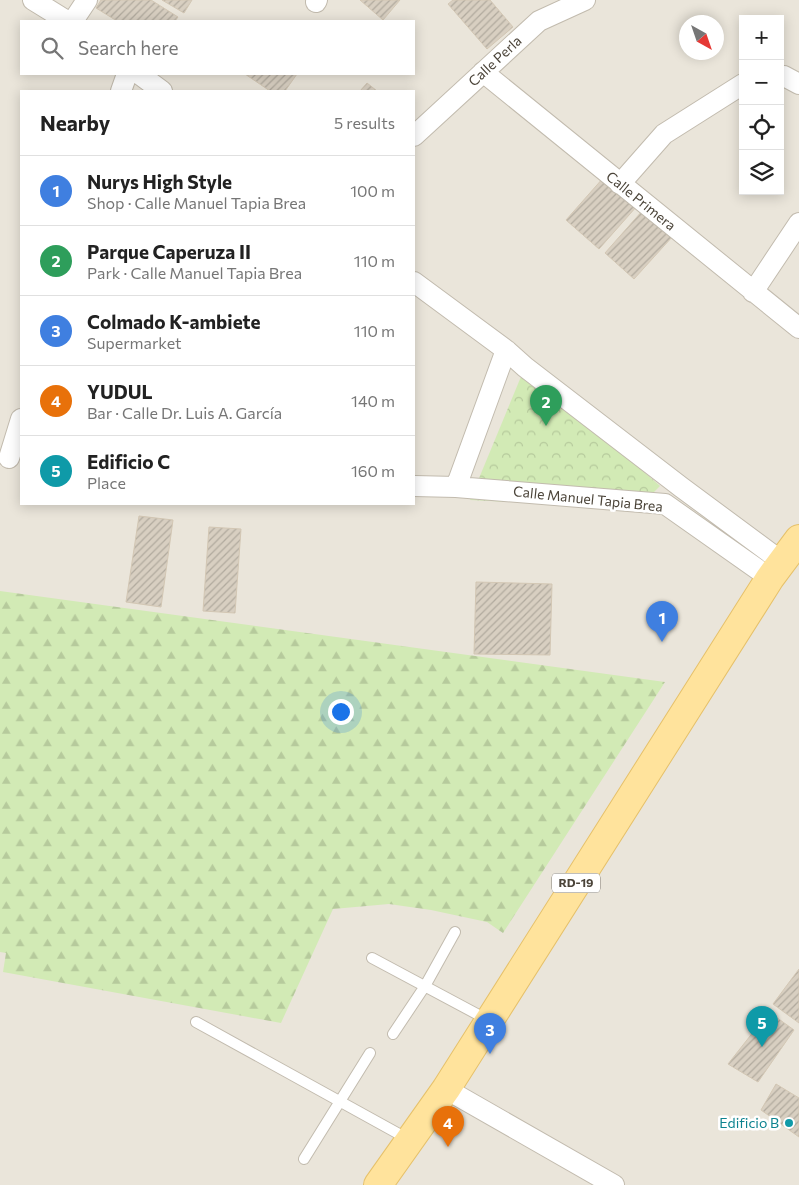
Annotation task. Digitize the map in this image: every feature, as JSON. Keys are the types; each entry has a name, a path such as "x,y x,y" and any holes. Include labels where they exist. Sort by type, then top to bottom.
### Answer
{"main road":[{"name":"RD-19","path":"378,1185 446,1089 776,570 799,539"}],"street":[{"path":"33,0 65,20"},
{"path":"74,20 86,0"},
{"name":"Calle Perla","path":"415,135 539,21 585,0"},
{"name":"Calle Primera","path":"483,72 799,328"},
{"path":"121,90 127,75"},
{"path":"140,75 161,90"},
{"path":"784,76 799,84"},
{"path":"620,184 664,134 739,87"},
{"path":"753,292 799,223"},
{"path":"415,283 506,350 524,367 681,487 776,570"},
{"path":"456,487 506,350"},
{"path":"10,458 20,423"},
{"name":"Calle Manuel Tapia Brea","path":"415,486 456,487 665,504 776,570"},
{"path":"665,504 681,487"},
{"path":"446,1089 614,1185"}],"lane":[{"path":"393,1034 425,986 455,932"},
{"path":"372,958 489,1020"},
{"path":"196,1022 409,1140"},
{"path":"304,1159 370,1053"}],"shaded area":[{"path":"0,0 799,0 799,1185 0,1185"}],"green space":[{"path":"525,367 660,486 638,508 470,500"},
{"path":"0,591 665,682 503,933 487,922 431,910 389,904 333,909 281,1023 3,972 6,953 0,952"}],"building":[{"path":"101,0 151,0 178,17 176,20 115,20 96,8"},
{"path":"162,0 192,0 184,13"},
{"path":"360,0 400,0 383,20"},
{"path":"453,0 490,0 513,27 487,49 448,4"},
{"path":"246,75 296,75 286,90 269,90"},
{"path":"367,83 376,90 361,90"},
{"path":"604,177 637,206 599,249 566,220"},
{"path":"643,210 673,236 634,279 605,253"},
{"path":"139,516 173,520 161,607 126,602"},
{"path":"209,527 241,529 235,613 203,611"},
{"path":"476,582 552,584 550,655 474,654"},
{"path":"799,969 799,1023 773,1004"},
{"path":"769,1012 794,1030 758,1082 728,1064"},
{"name":"Edificio B","path":"776,1084 799,1098 799,1137 761,1110"}],"place":[{"name":"Parque Caperuza II","path":"546,426"},
{"name":"Nurys High Style","path":"662,642"},
{"name":"Edificio C","path":"762,1047"},
{"name":"Colmado K-ambiete","path":"490,1054"},
{"name":"Edificio B","path":"789,1123"},
{"name":"YUDUL","path":"448,1147"}]}
